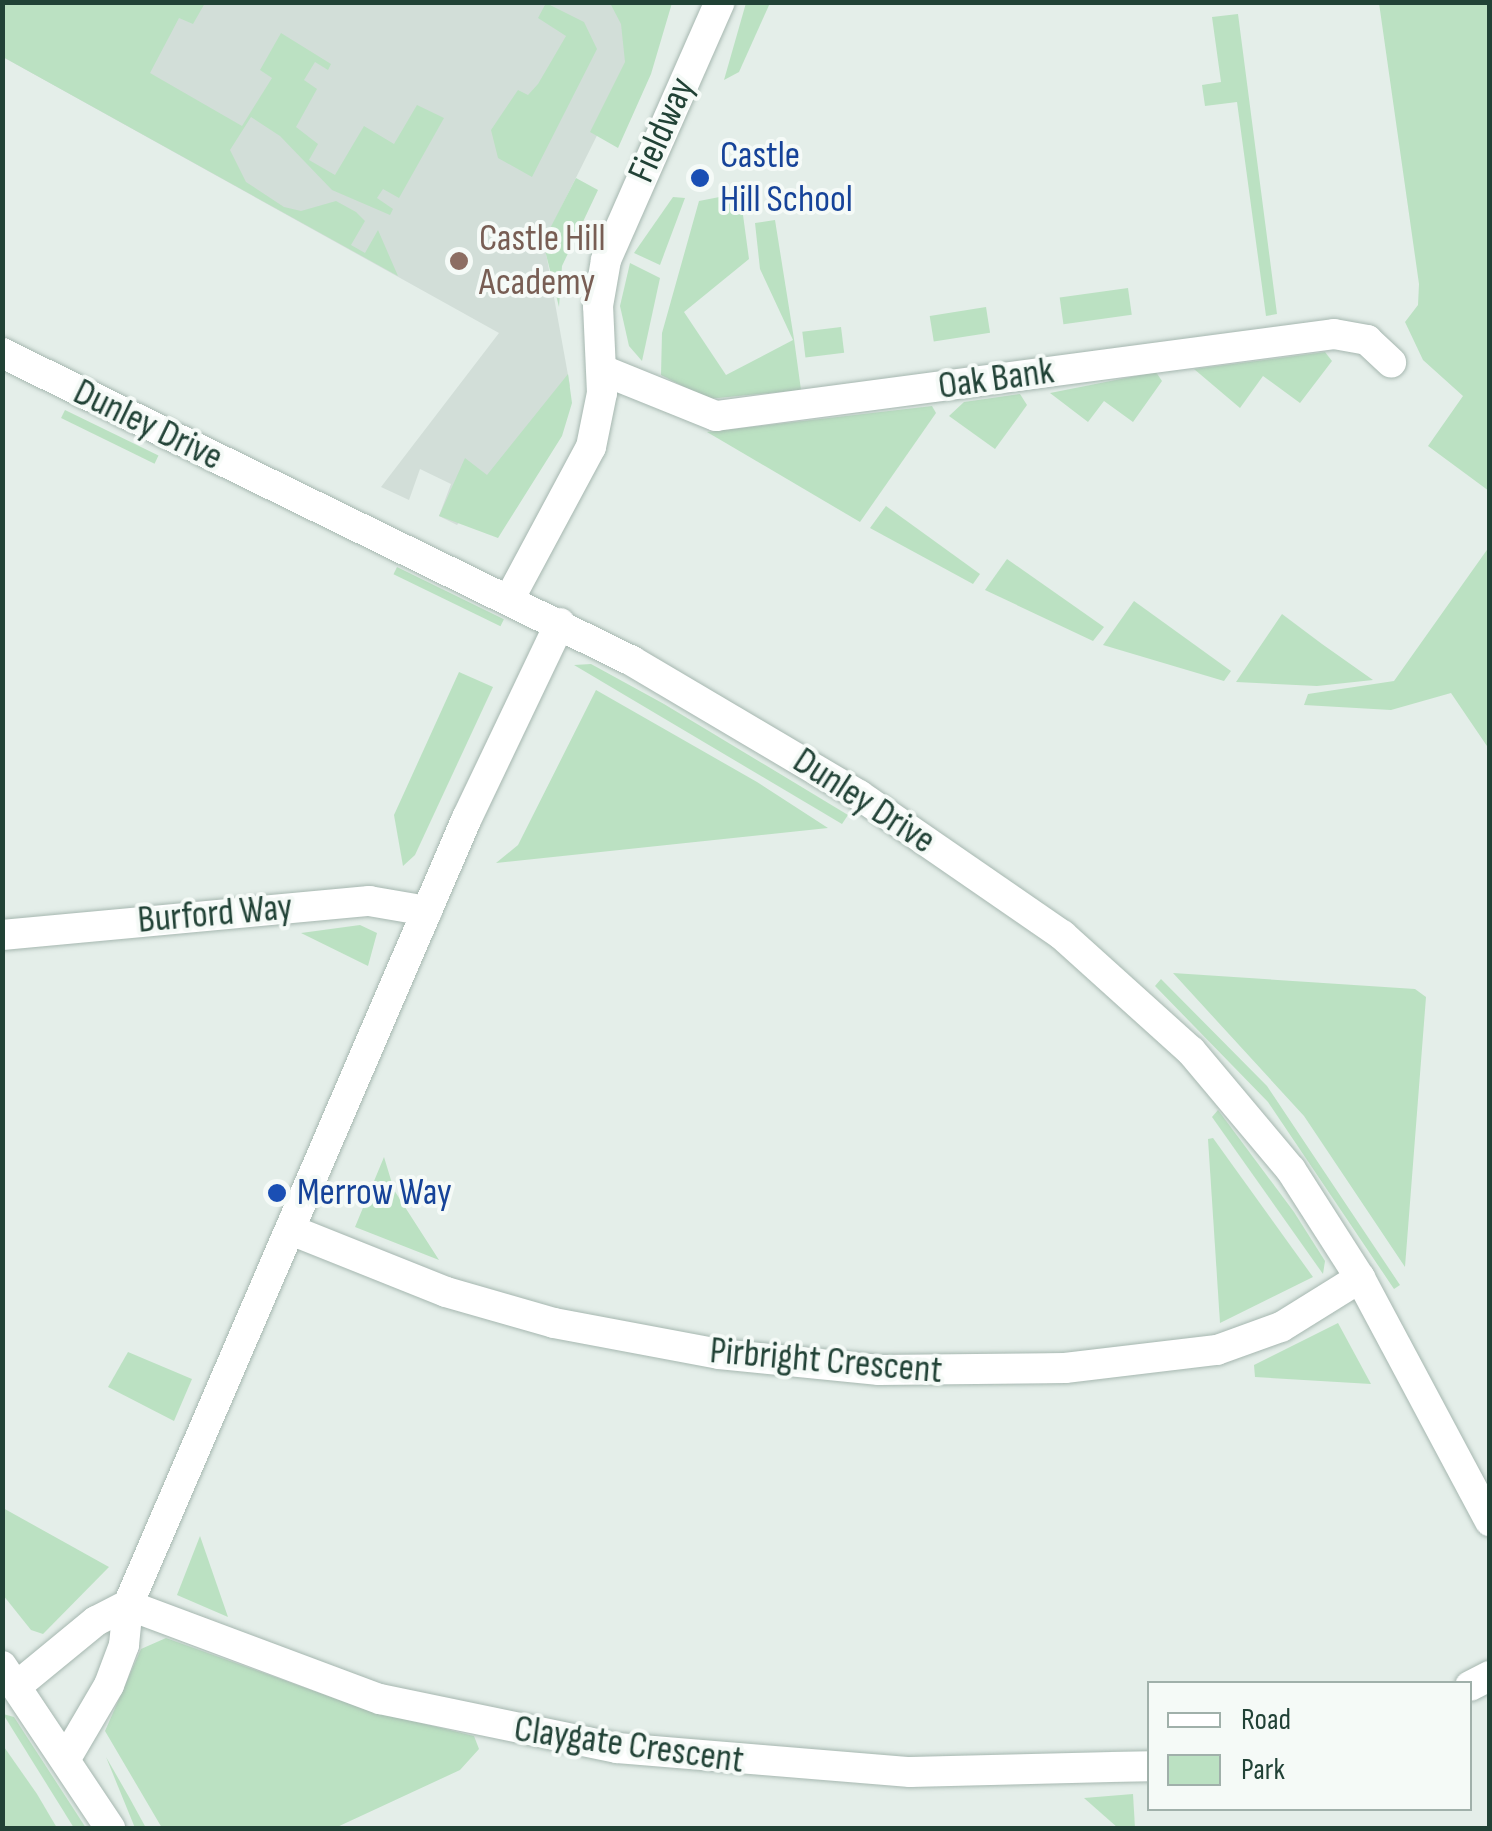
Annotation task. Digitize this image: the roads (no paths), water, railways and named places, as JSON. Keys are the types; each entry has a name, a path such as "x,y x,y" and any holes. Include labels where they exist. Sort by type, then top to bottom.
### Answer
{"street":[{"name":"Fieldway","path":"510,596 591,446 602,370 598,306 606,260 720,2"},
{"name":"Oak Bank","path":"602,370 716,416 1334,334 1367,340 1390,362"},
{"name":"Dunley Drive","path":"2,352 560,623 859,795 1100,965 1242,1108 1360,1278 1490,1521"},
{"path":"68,1755 109,1685 124,1645 128,1604 427,911 560,623"},
{"name":"Burford Way","path":"2,935 369,901 427,911"},
{"name":"Pirbright Crescent","path":"292,1230 446,1292 554,1323 744,1358 879,1370 1046,1369 1189,1355 1262,1335 1360,1278"},
{"path":"110,1828 68,1755 10,1676 128,1604"},
{"name":"Claygate Crescent","path":"128,1604 380,1699 617,1748 910,1772 1147,1766"}],"place":[{"name":"Castle Hill School","path":"700,178"},
{"name":"Castle Hill Academy","path":"459,261"},
{"name":"Merrow Way","path":"277,1193"}]}
